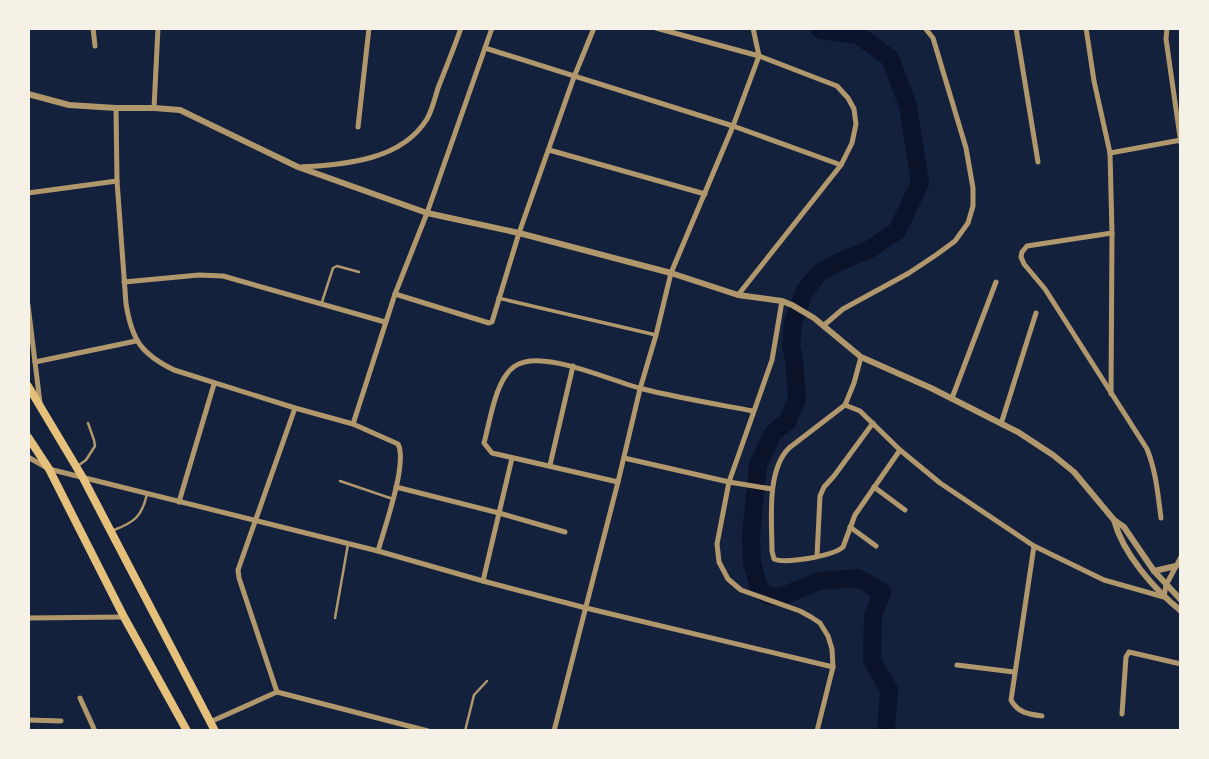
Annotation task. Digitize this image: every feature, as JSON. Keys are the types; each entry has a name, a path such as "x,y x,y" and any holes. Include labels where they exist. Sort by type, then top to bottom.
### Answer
{"main road":[{"path":"28,386 83,478 215,731"},
{"path":"28,436 49,469 124,617 187,731"}],"street":[{"path":"93,28 95,46"},
{"path":"154,108 158,28"},
{"path":"358,127 369,28"},
{"path":"298,167 354,162 396,148 412,136 427,118 461,28"},
{"path":"353,424 395,294 427,213 492,28"},
{"path":"395,294 492,322 519,233 594,28"},
{"path":"656,28 759,57 837,86 848,97 854,109 856,124 852,143 841,165 738,295"},
{"path":"554,731 671,273 759,57 752,28"},
{"path":"823,326 843,309 936,256 955,241 968,223 973,206 973,188 966,148 933,38 925,28"},
{"path":"1016,28 1038,162"},
{"path":"1086,28 1094,81 1110,153 1111,394"},
{"path":"1110,153 1181,142 1166,39 1167,28"},
{"path":"485,48 733,126 841,165"},
{"path":"28,94 69,105 180,110 298,167 427,213 519,233 671,273 738,295 782,301 792,305 814,318 861,358 952,398 1018,432 1053,455 1074,472 1114,520 1124,527 1154,571 1181,600"},
{"path":"116,108 117,181 124,282 129,324 136,341 156,361 174,370 353,424 398,444 402,453 396,487 378,551"},
{"path":"549,150 705,194"},
{"path":"28,193 117,181"},
{"path":"1112,233 1027,246 1021,257 1045,289 1147,449 1152,461 1161,518"},
{"path":"124,282 199,275 223,276 386,322"},
{"path":"952,398 996,282"},
{"path":"498,298 656,335"},
{"path":"782,301 770,367 729,482 717,544 719,562 727,579 741,590 800,611 820,623 828,636 833,667 817,731"},
{"path":"28,305 40,406"},
{"path":"1001,424 1036,313"},
{"path":"28,359 35,362 136,341"},
{"path":"861,358 845,405 783,454 779,462 772,489 774,559 781,561 840,551 855,515 900,450"},
{"path":"618,482 492,453 484,443 500,384 507,372 517,364 543,361 573,366 640,389 753,411"},
{"path":"550,466 573,366"},
{"path":"179,502 215,384"},
{"path":"845,405 860,411 900,450 940,483 1034,546 1104,580 1164,597"},
{"path":"277,692 238,574 295,408"},
{"path":"817,556 820,496 873,423"},
{"path":"28,457 49,469 83,478 378,551 586,608 833,667"},
{"path":"483,581 512,458"},
{"path":"624,458 772,489"},
{"path":"396,487 565,532"},
{"path":"874,487 905,510"},
{"path":"1114,520 1117,533 1142,570 1164,597 1181,611"},
{"path":"850,527 876,545"},
{"path":"1034,546 1011,700 1015,708 1025,714 1042,716"},
{"path":"1164,597 1166,585 1181,557"},
{"path":"1154,571 1176,566"},
{"path":"28,618 124,617"},
{"path":"1122,714 1126,657 1129,652 1181,664"},
{"path":"957,665 1014,672"},
{"path":"210,722 277,692 403,728 428,731"},
{"path":"80,698 95,731"},
{"path":"28,720 61,721"}],"lane":[{"path":"322,303 333,268 337,266 359,272"},
{"path":"76,467 86,460 95,446 88,423"},
{"path":"340,481 393,499"},
{"path":"111,531 136,520 144,507 147,494"},
{"path":"335,618 348,544"},
{"path":"465,731 474,695 487,681"}],"waterway":[{"path":"819,28 858,35 890,58 908,106 920,183 897,231 870,249 818,274 804,292 793,323 791,347 797,399 787,422 773,433 758,465 751,535 752,562 759,588 769,596 780,597 819,581 858,578 882,592 873,616 872,660 889,690 886,731"}]}
